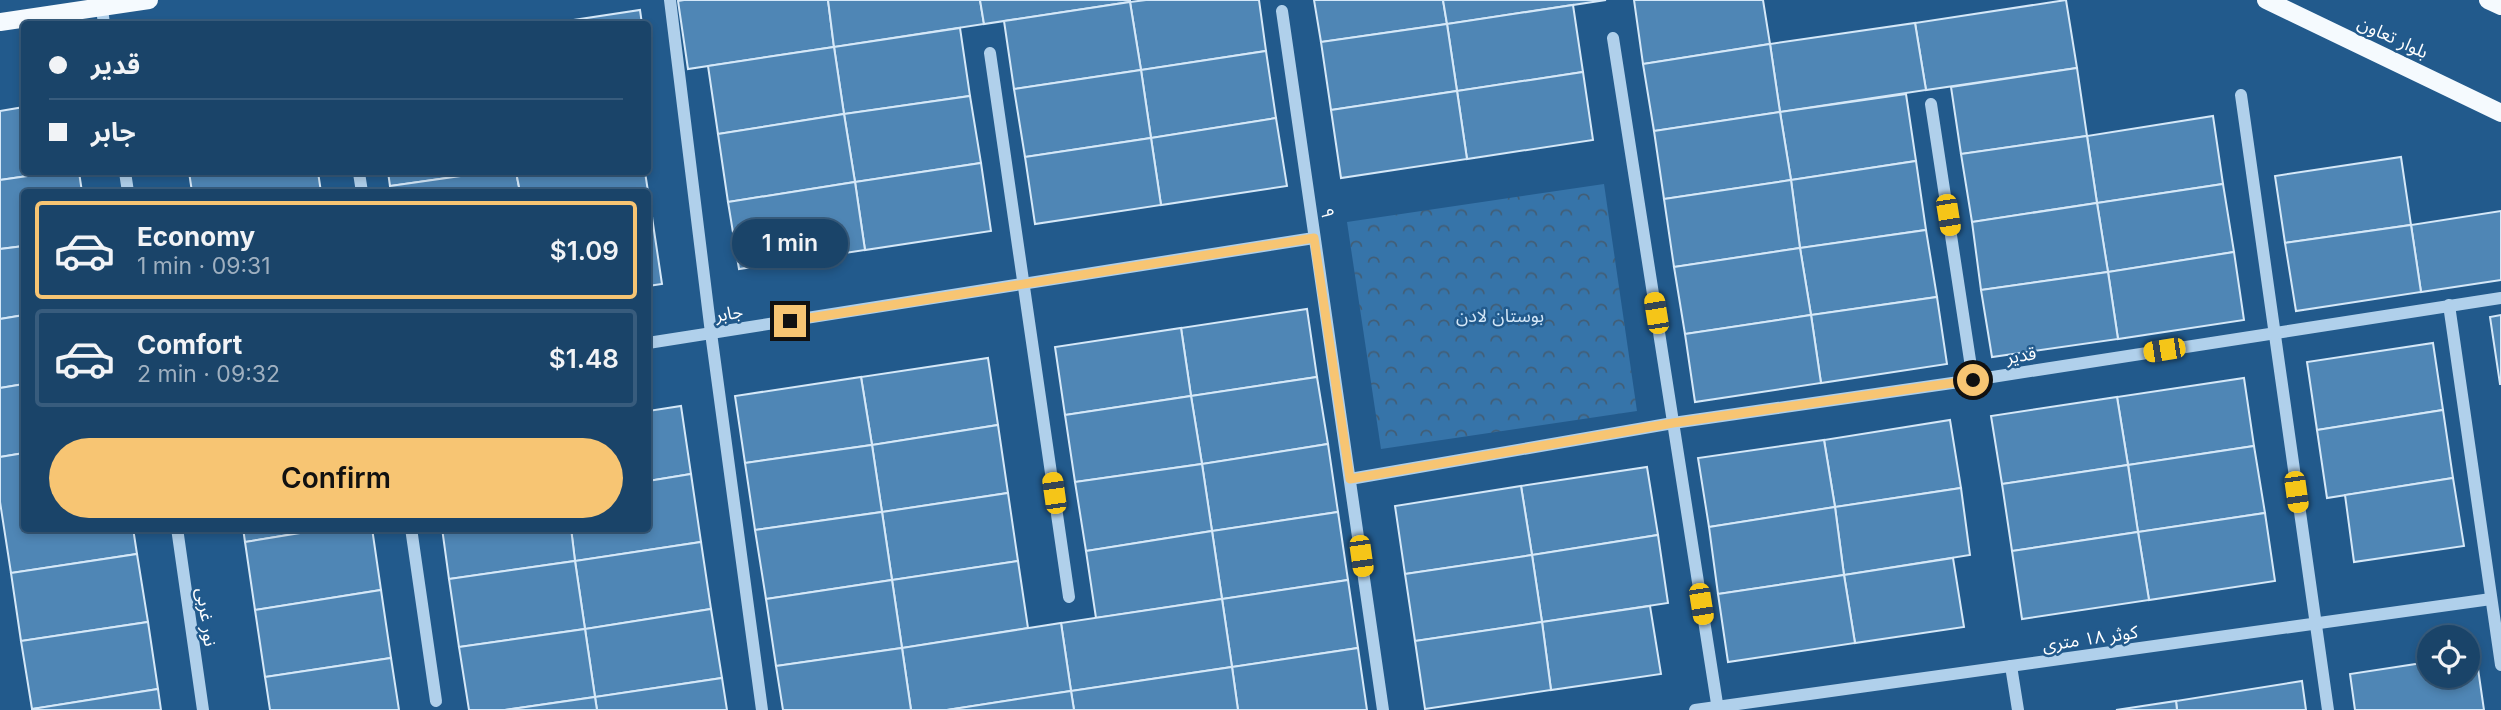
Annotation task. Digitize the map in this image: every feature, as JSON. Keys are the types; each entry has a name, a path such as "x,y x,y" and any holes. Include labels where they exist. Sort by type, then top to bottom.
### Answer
{"main road":[{"path":"0,22 102,10 149,0"},
{"name":"بلوار تعاون","path":"2266,0 2501,113"},
{"path":"2488,0 2501,6"}],"street":[{"path":"670,0 711,333 762,710"},
{"name":"۹","path":"1282,11 1383,710"},
{"path":"1613,38 1718,708"},
{"path":"990,53 1069,597"},
{"path":"2241,95 2328,710"},
{"path":"1931,104 1973,380"},
{"name":"جابر","path":"651,343 1314,238"},
{"name":"قدیر","path":"1350,479 1673,423 1973,380 2501,298"},
{"path":"2449,305 2501,665"},
{"name":"نور غربی","path":"178,532 203,710"},
{"path":"412,532 436,701"},
{"name":"کوثر ۱۸ متری","path":"1695,710 2491,599"},
{"path":"2011,666 2018,710"}],"green space":[{"name":"بوستان لادن","path":"1604,184 1637,411 1381,449 1347,222"}],"building":[{"path":"828,0 834,47 688,69 678,1"},
{"path":"828,0 980,0 984,24 834,47"},
{"path":"980,0 1130,0 1130,2 984,24"},
{"path":"1259,0 1266,51 1141,70 1130,2"},
{"path":"1314,0 1443,0 1447,24 1321,42"},
{"path":"1443,0 1606,0 1447,24"},
{"path":"1634,0 1763,0 1770,44 1643,64"},
{"path":"2066,0 2077,68 1926,90 1915,23"},
{"path":"1130,2 1141,70 1014,89 1004,21"},
{"path":"1573,5 1583,72 1457,91 1447,24"},
{"path":"640,10 642,21 567,21"},
{"path":"1915,23 1926,90 1780,112 1770,44"},
{"path":"1447,24 1457,91 1331,110 1321,42"},
{"path":"960,28 970,96 844,114 834,47"},
{"path":"1770,44 1780,112 1654,131 1643,64"},
{"path":"834,47 844,114 718,134 708,66"},
{"path":"1266,51 1276,118 1151,138 1141,70"},
{"path":"2077,68 2087,136 1961,154 1951,87"},
{"path":"1141,70 1151,138 1025,157 1014,89"},
{"path":"1583,72 1593,140 1467,159 1457,91"},
{"path":"1457,91 1467,159 1341,178 1331,110"},
{"path":"1906,94 1916,161 1791,180 1780,112"},
{"path":"970,96 981,163 855,182 844,114"},
{"path":"21,108 21,175 34,175 0,180 0,111"},
{"path":"1780,112 1791,180 1664,199 1654,131"},
{"path":"844,114 855,182 728,202 718,134"},
{"path":"2213,116 2223,184 2097,203 2087,136"},
{"path":"1276,118 1287,186 1161,205 1151,138"},
{"path":"2087,136 2097,203 1972,222 1961,154"},
{"path":"1151,138 1161,205 1035,224 1025,157"},
{"path":"2401,157 2411,225 2285,243 2275,176"},
{"path":"1916,161 1926,230 1800,248 1791,180"},
{"path":"981,163 991,231 865,250 855,182"},
{"path":"34,175 79,175 82,189 21,189 21,246 0,249 0,180"},
{"path":"189,175 318,175 321,189 192,189"},
{"path":"388,175 468,175 390,186"},
{"path":"468,175 517,175 519,189 390,189 390,186"},
{"path":"517,175 645,175 648,189 519,189"},
{"path":"1791,180 1800,248 1674,267 1664,199"},
{"path":"855,182 865,250 739,269 728,202"},
{"path":"2223,184 2234,252 2108,272 2097,203"},
{"path":"2097,203 2108,272 1981,290 1972,222"},
{"path":"2501,211 2501,280 2421,292 2411,225"},
{"path":"651,217 652,217 662,284 651,286"},
{"path":"2411,225 2421,292 2296,311 2285,243"},
{"path":"1926,230 1937,297 1811,315 1800,248"},
{"path":"21,246 21,316 0,319 0,249"},
{"path":"1800,248 1811,315 1685,334 1674,267"},
{"path":"2234,252 2244,320 2118,339 2108,272"},
{"path":"2108,272 2118,339 1992,357 1981,290"},
{"path":"1937,297 1947,364 1821,383 1811,315"},
{"path":"1307,309 1317,377 1191,396 1181,328"},
{"path":"1811,315 1821,383 1695,402 1685,334"},
{"path":"2501,315 2501,384 2500,384 2490,317"},
{"path":"21,316 21,384 0,388 0,319"},
{"path":"1181,328 1191,396 1065,415 1055,347"},
{"path":"2433,343 2443,410 2317,430 2307,362"},
{"path":"988,358 998,425 872,445 861,377"},
{"path":"861,377 872,445 745,463 735,396"},
{"path":"1317,377 1328,444 1202,464 1191,396"},
{"path":"2244,378 2254,446 2128,465 2117,397"},
{"path":"21,384 21,454 0,457 0,388"},
{"path":"1191,396 1202,464 1075,482 1065,415"},
{"path":"2117,397 2128,465 2002,484 1991,416"},
{"path":"681,406 691,474 651,481 651,411"},
{"path":"2443,410 2453,478 2327,498 2317,430"},
{"path":"1950,420 1961,488 1835,507 1824,440"},
{"path":"998,425 1008,493 882,512 872,445"},
{"path":"1824,440 1835,507 1709,527 1698,458"},
{"path":"1328,444 1338,512 1212,531 1202,464"},
{"path":"872,445 882,512 755,530 745,463"},
{"path":"2254,446 2265,513 2138,532 2128,465"},
{"path":"21,454 21,532 134,532 137,554 11,573 0,502 0,457"},
{"path":"1202,464 1212,531 1086,551 1075,482"},
{"path":"2128,465 2138,532 2012,551 2002,484"},
{"path":"1647,467 1658,535 1532,555 1521,486"},
{"path":"691,474 701,542 575,561 571,532 651,532 651,481"},
{"path":"2453,478 2464,546 2354,562 2345,495"},
{"path":"1521,486 1532,555 1405,574 1395,506"},
{"path":"1961,488 1970,555 1844,575 1835,507"},
{"path":"1008,493 1018,561 892,580 882,512"},
{"path":"1835,507 1844,575 1718,594 1709,527"},
{"path":"882,512 892,580 766,599 755,530"},
{"path":"1338,512 1348,580 1222,599 1212,531"},
{"path":"2265,513 2275,581 2149,600 2138,532"},
{"path":"1212,531 1222,599 1096,618 1086,551"},
{"path":"244,532 306,532 245,542"},
{"path":"306,532 373,532 381,590 255,610 245,542"},
{"path":"443,532 571,532 575,561 449,579"},
{"path":"2138,532 2149,600 2022,619 2012,551"},
{"path":"1658,535 1668,603 1542,622 1532,555"},
{"path":"701,542 711,609 585,629 575,561"},
{"path":"137,554 148,622 21,641 11,573"},
{"path":"1532,555 1542,622 1415,641 1405,574"},
{"path":"1953,558 1964,627 1855,643 1844,575"},
{"path":"575,561 585,629 459,647 449,579"},
{"path":"1018,561 1028,628 902,648 892,580"},
{"path":"1844,575 1855,643 1728,662 1718,594"},
{"path":"892,580 902,648 776,666 766,599"},
{"path":"1348,580 1358,648 1232,667 1222,599"},
{"path":"381,590 391,658 265,677 255,610"},
{"path":"1222,599 1232,667 1071,691 1061,623"},
{"path":"1650,606 1661,674 1551,690 1542,622"},
{"path":"711,609 722,678 595,697 585,629"},
{"path":"148,622 158,689 32,709 21,641"},
{"path":"1542,622 1551,690 1425,709 1415,641"},
{"path":"1061,623 1071,691 947,710 911,710 902,648"},
{"path":"585,629 595,697 505,710 469,710 459,647"},
{"path":"902,648 911,710 783,710 776,666"},
{"path":"1358,648 1367,710 1238,710 1232,667"},
{"path":"391,658 399,710 270,710 265,677"},
{"path":"2417,664 2417,688 2480,688 2480,682 2484,710 2355,710 2350,674"},
{"path":"1232,667 1238,710 1074,710 1071,691"},
{"path":"722,678 727,710 597,710 595,697"},
{"path":"2302,681 2306,710 2177,710 2176,701"},
{"path":"158,689 161,710 32,710 32,709"},
{"path":"1071,691 1074,710 947,710 1037,696"},
{"path":"595,697 597,710 505,710"},
{"path":"2176,701 2177,710 2116,710"}],"route":[{"path":"790,321 1314,238 1350,479 1673,423 1973,380"}]}
